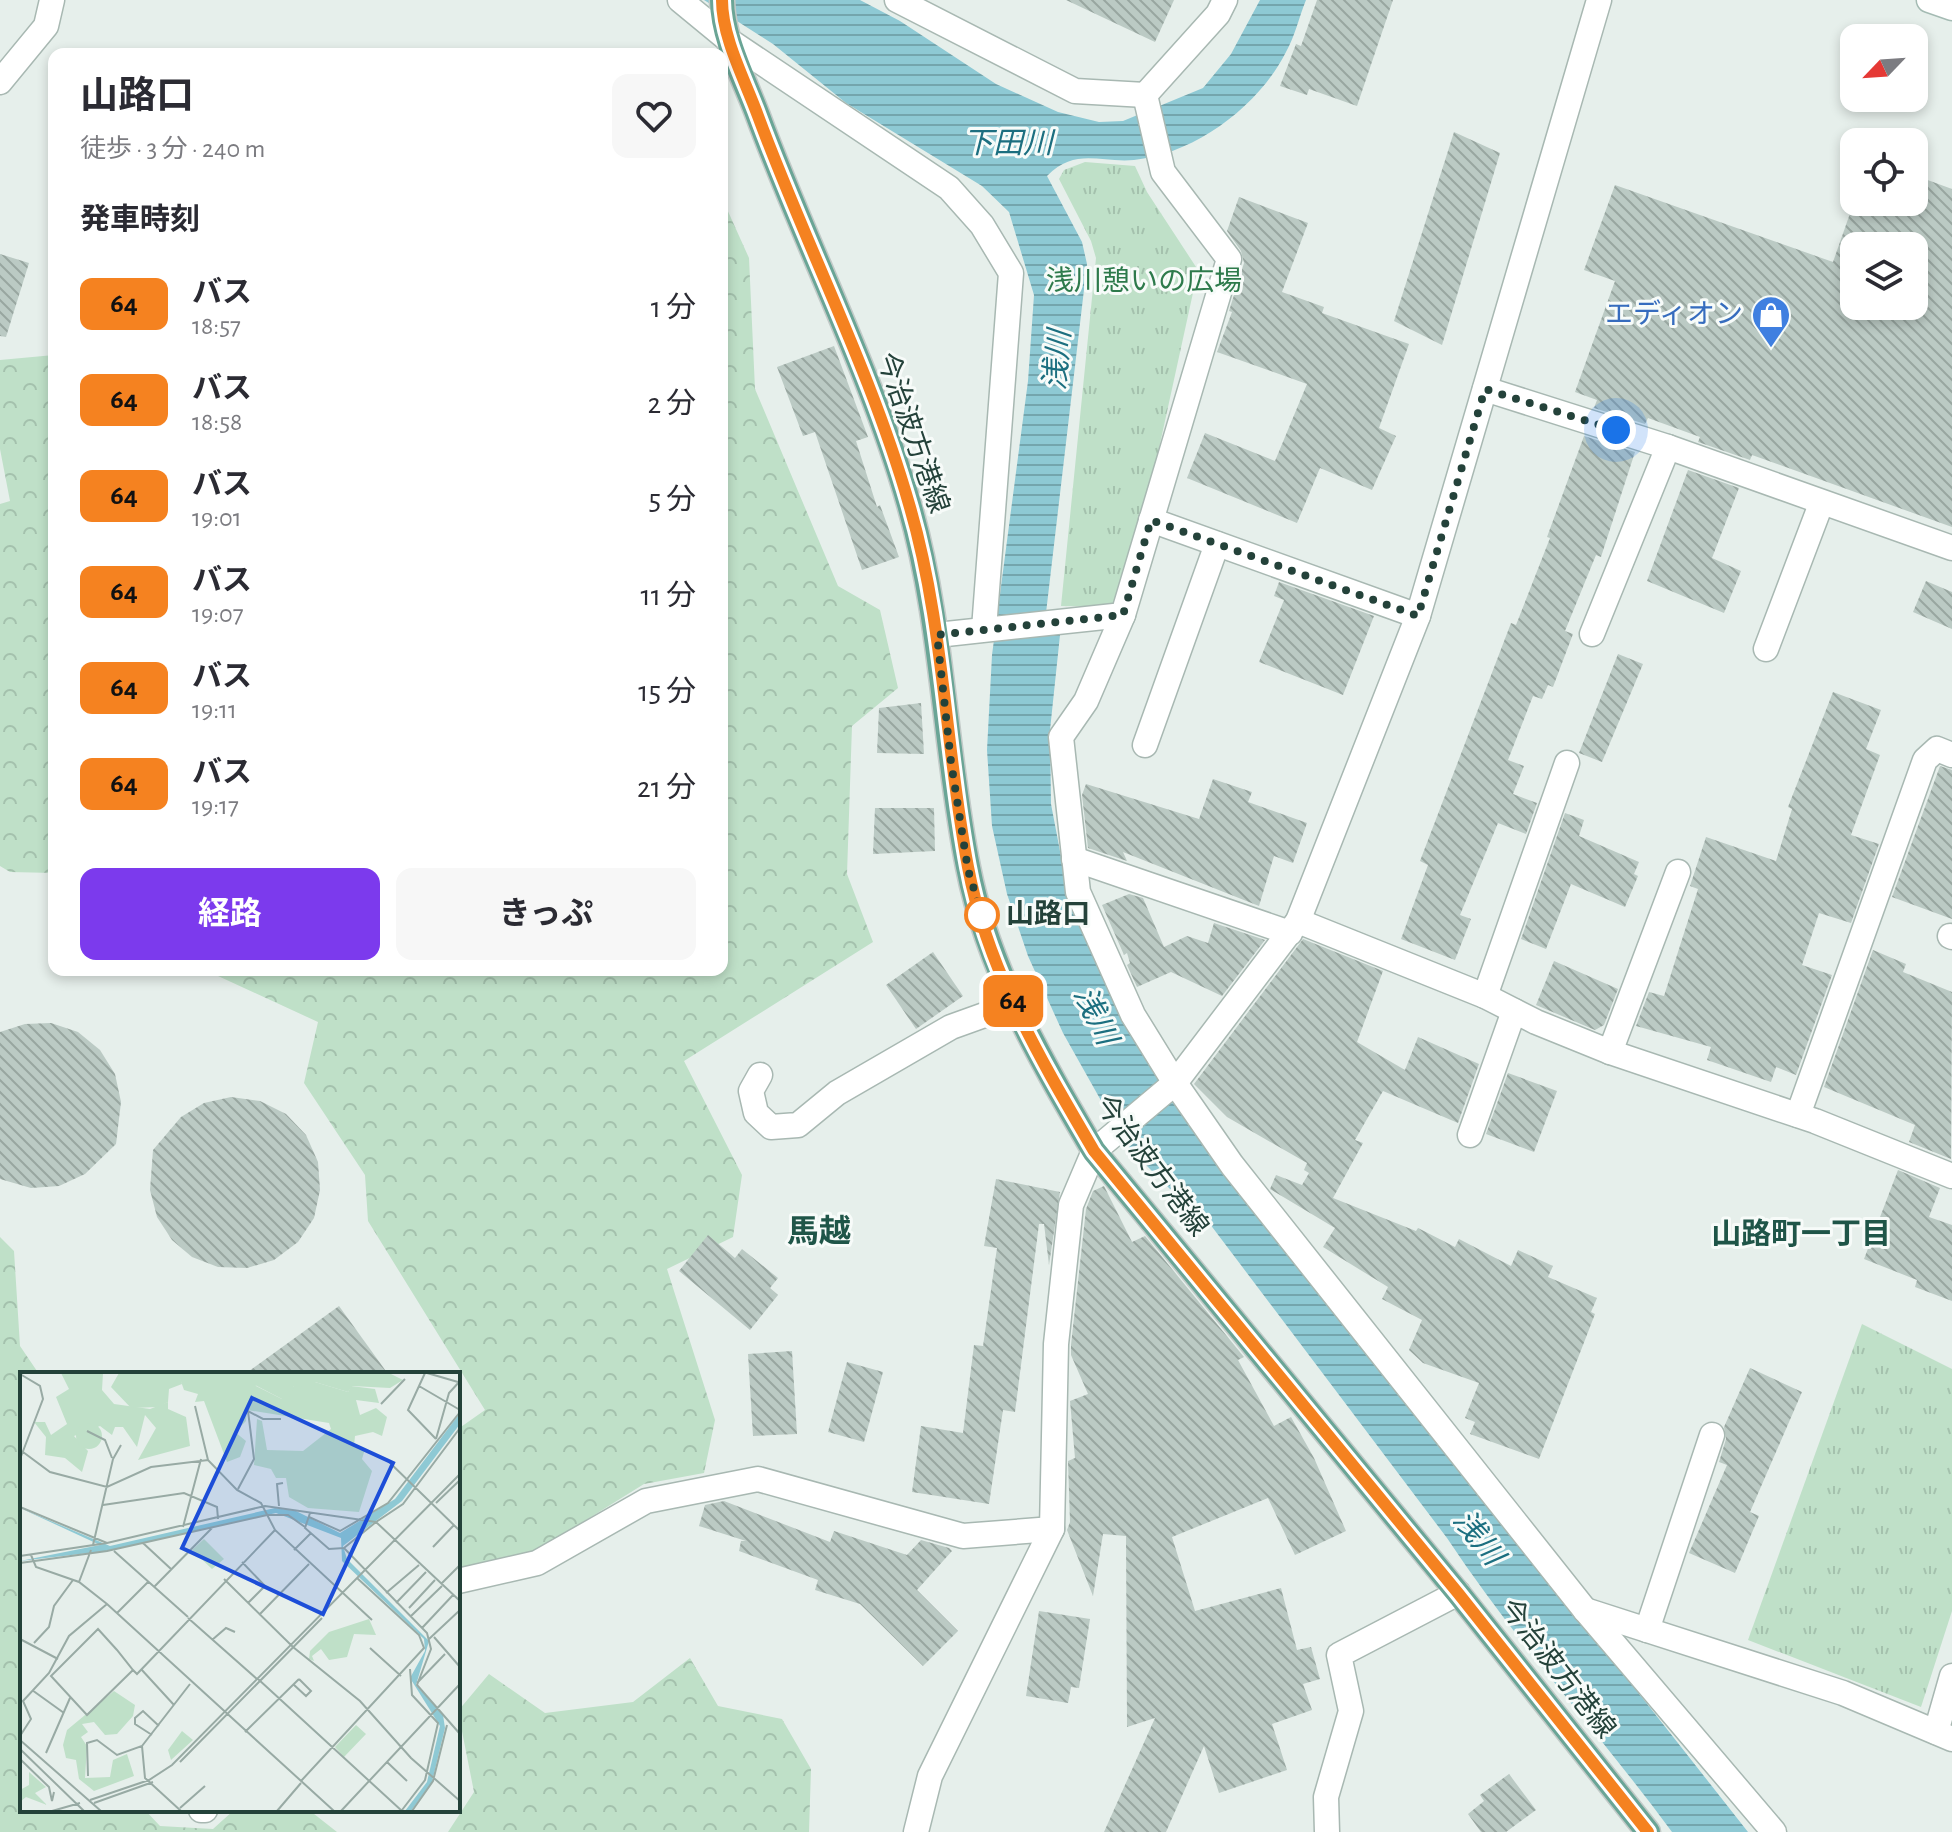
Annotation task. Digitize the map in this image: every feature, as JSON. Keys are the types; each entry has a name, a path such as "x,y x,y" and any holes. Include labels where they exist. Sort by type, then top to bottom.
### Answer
{"main road":[{"name":"今治波方港線","path":"722,6 731,42 779,172 877,412 910,505 937,635 951,762 968,870 996,965 1047,1070 1094,1151 1458,1593 1648,1832"}],"street":[{"path":"0,82 46,26 52,0"},
{"path":"680,0 731,42 949,188 982,225 1011,273 984,629"},
{"path":"897,0 1075,91 1145,96"},
{"path":"1145,96 1218,14 1225,0"},
{"path":"916,1832 930,1776 1052,1529 1056,1344 1071,1205 1094,1151 1122,1124 1175,1083 1294,927 1418,616 1599,0"},
{"path":"1929,0 1952,8"},
{"path":"1145,96 1163,172 1229,259 1123,615 1086,701 1061,737 1078,892 1133,1015 1175,1083 1232,1165 1585,1610 1774,1832"},
{"path":"1485,389 1668,447 1821,504 1952,548"},
{"path":"1592,634 1668,447"},
{"path":"1766,649 1821,504"},
{"path":"1151,520 1418,616"},
{"path":"1145,745 1217,544"},
{"path":"937,635 1123,615"},
{"path":"1798,1115 1925,760 1937,749 1952,755"},
{"path":"1485,996 1567,763"},
{"path":"1074,859 1294,927 1485,996 1610,1052 1798,1115 1952,1176"},
{"path":"1610,1052 1678,872"},
{"path":"760,1075 751,1091 756,1113 771,1127 798,1125 837,1093 951,1027 1015,1004"},
{"path":"1470,1135 1514,1011"},
{"path":"1647,1630 1712,1435"},
{"path":"460,1581 537,1563 646,1501 758,1479 963,1536 1052,1529"},
{"path":"1327,1832 1326,1797 1351,1711 1339,1655 1458,1593"},
{"path":"1585,1610 1843,1693 1944,1736 1952,1676"}],"green space":[{"name":"浅川憩いの広場","path":"1085,162 1135,166 1147,192 1198,270 1156,462 1113,607 1061,606 1096,258 1091,241 1059,179 1064,170"},
{"path":"728,211 749,258 755,389 838,586 880,610 898,688 852,726 847,874 873,942 684,1061 742,1175 733,1237 667,1269 715,1420 704,1473 644,1484 533,1553 460,1568 460,1428 485,1410 368,1221 365,1175 304,1083 318,1022 218,976 728,976"},
{"path":"48,356 48,873 10,872 0,866 0,504 10,501 0,449 0,360"},
{"path":"0,1237 14,1251 20,1346 38,1372 20,1372 20,1812 147,1812 160,1826 213,1829 232,1812 312,1812 337,1832 0,1832"},
{"path":"1862,1324 1952,1369 1952,1611 1921,1707 1748,1640"},
{"path":"690,1658 718,1706 782,1719 811,1769 809,1832 448,1832 474,1792 460,1709 489,1674 545,1713 633,1702"}],"water":[{"path":"704,0 860,0 900,21 996,84 1058,112 1099,122 1123,121 1203,88 1231,54 1260,0 1306,0 1289,46 1274,72 1259,91 1223,124 1180,148 1157,156 1134,160 1078,159 1058,167 1047,176 1082,242 1087,264 1046,613 1060,635 1050,730 1051,804 1063,867 1086,933 1112,992 1622,1672 1748,1832 1672,1832 1529,1650 1185,1191 1170,1189 1126,1145 1063,1033 1028,956 1007,894 992,826 987,750 992,655 1028,381 1034,295 1009,212 982,186 846,103 773,44"}],"building":[{"path":"1066,0 1174,0 1155,42"},
{"path":"1317,0 1393,0 1357,106 1309,89 1307,95 1280,86 1296,44 1301,46"},
{"path":"1454,132 1500,153 1442,345 1394,321"},
{"name":"エディオン","path":"1928,180 1952,189 1952,527 1752,455 1750,460 1698,442 1700,437 1648,418 1645,424 1594,408 1597,400 1575,392 1615,281 1584,270 1615,185 1833,262 1840,242 1840,320 1928,320 1928,232 1844,232 1849,216 1928,216"},
{"path":"1239,197 1308,223 1282,292 1324,307 1322,313 1409,344 1379,428 1396,436 1372,490 1320,468 1297,523 1187,478 1205,433 1275,461 1307,384 1217,352 1232,312 1229,311 1244,263 1241,251 1227,231"},
{"path":"0,254 29,263 6,337 0,336"},
{"path":"834,346 868,437 856,441 877,507 880,505 899,557 862,570 815,432 803,436 777,367"},
{"path":"1584,436 1635,452 1601,557 1596,555 1565,631 1573,634 1553,687 1548,685 1542,699 1533,696 1508,760 1524,766 1513,794 1537,803 1526,834 1498,823 1460,915 1471,919 1455,960 1401,939 1428,865 1420,861 1511,623 1516,625 1550,538 1547,537"},
{"path":"1688,470 1739,488 1712,558 1741,571 1724,613 1647,581"},
{"path":"1926,581 1952,592 1952,629 1913,612"},
{"path":"1279,582 1374,616 1343,695 1259,662 1284,600 1274,596"},
{"path":"1618,654 1643,664 1602,762 1579,753"},
{"path":"1833,692 1881,710 1866,749 1880,755 1851,835 1879,844 1851,923 1819,913 1802,965 1832,975 1796,1075 1776,1067 1771,1082 1707,1060 1711,1047 1636,1026 1649,992 1664,996 1698,889 1690,886 1706,837 1776,861 1792,809 1788,807"},
{"path":"921,703 924,754 877,753 879,708"},
{"path":"1940,766 1952,770 1952,919 1892,897"},
{"path":"1213,779 1252,792 1248,802 1307,823 1293,863 1274,856 1259,906 1123,852 1127,861 1088,848 1082,795 1086,784 1199,819"},
{"path":"875,808 934,808 935,851 873,854"},
{"path":"1565,813 1584,820 1579,836 1639,862 1634,874 1638,876 1625,907 1571,884 1546,949 1521,939"},
{"path":"1129,894 1143,898 1164,947 1187,936 1208,943 1214,923 1265,940 1222,996 1171,972 1137,987 1127,965 1130,963 1127,953 1124,955 1102,905"},
{"path":"1303,939 1383,971 1357,1042 1405,1070 1418,1037 1479,1064 1458,1123 1383,1091 1355,1140 1363,1143 1333,1198 1416,1231 1418,1228 1455,1247 1459,1239 1511,1266 1518,1250 1553,1266 1548,1277 1597,1298 1591,1312 1595,1314 1539,1459 1470,1434 1475,1422 1465,1418 1479,1383 1423,1363 1409,1350 1422,1320 1382,1299 1388,1287 1323,1247 1335,1228 1270,1189 1276,1175 1302,1185 1309,1173 1304,1170 1307,1163 1227,1117 1194,1084"},
{"path":"1873,950 1906,964 1903,972 1952,992 1951,1159 1909,1142 1915,1125 1824,1087"},
{"path":"933,952 963,996 916,1029 886,985"},
{"path":"1554,961 1618,989 1604,1025 1595,1030 1536,1005"},
{"path":"51,1023 78,1032 100,1050 115,1074 121,1102 116,1144 85,1174 59,1186 31,1188 0,1179 0,1032 25,1024"},
{"path":"1508,1073 1557,1091 1534,1152 1486,1134"},
{"path":"231,1097 260,1101 286,1114 306,1135 318,1162 320,1190 314,1218 298,1242 274,1260 247,1268 218,1267 192,1257 172,1240 157,1217 150,1190 153,1150 181,1117 204,1103"},
{"path":"1898,1170 1940,1188 1929,1217 1952,1225 1952,1301 1915,1287 1917,1280 1864,1259"},
{"path":"996,1179 1060,1192 1049,1265 1044,1224 1039,1224 1015,1412 1003,1410 989,1504 912,1492 921,1426 963,1433 974,1345 983,1346 997,1248 984,1246"},
{"path":"1104,1186 1132,1242 1145,1236 1244,1357 1238,1360 1274,1426 1291,1417 1314,1458 1346,1531 1295,1555 1268,1498 1172,1537 1195,1611 1281,1588 1297,1650 1311,1647 1320,1679 1303,1684 1312,1710 1272,1724 1287,1770 1219,1793 1204,1746 1166,1832 1104,1832 1155,1718 1127,1727 1126,1536 1103,1534 1093,1596 1067,1530 1070,1522 1068,1461 1075,1458 1070,1401 1088,1394 1071,1355 1071,1345 1086,1209 1093,1191"},
{"path":"708,1235 735,1258 742,1249 778,1278 770,1288 778,1295 750,1330 679,1271"},
{"path":"339,1306 387,1372 248,1372"},
{"path":"792,1351 797,1434 753,1436 748,1354"},
{"path":"847,1362 883,1372 864,1442 828,1432"},
{"path":"1750,1368 1802,1392 1750,1512 1759,1516 1735,1573 1689,1553 1727,1465 1719,1462 1726,1439 1724,1427"},
{"path":"724,1501 830,1542 834,1531 907,1555 921,1540 949,1548 952,1551 917,1590 958,1631 923,1666 860,1604 815,1590 818,1580 739,1551 741,1541 746,1541 699,1526 705,1505"},
{"path":"1039,1611 1090,1619 1079,1688 1071,1687 1068,1703 1026,1696"},
{"path":"1509,1774 1536,1810 1506,1832 1481,1832 1468,1814 1484,1801 1480,1795"}],"bus line":[{"name":"64","path":"722,0 731,42 779,172 877,412 910,505 937,635 951,762 968,870 996,965 1047,1070 1094,1151 1458,1593 1648,1832"}],"place":[{"name":"エディオン","path":"1771,349"},
{"name":"山路口","path":"982,915"}],"district":[{"name":"馬越","path":"819,1232"},
{"name":"山路町一丁目","path":"1801,1235"}],"route":[{"path":"982,915 968,870 951,762 937,635 1123,615 1151,520 1418,616 1485,389 1616,430"}],"water label":[{"name":"下田川","path":"1008,144"},
{"name":"浅川","path":"1058,360"},
{"name":"浅川","path":"1095,1016"},
{"name":"浅川","path":"1478,1538"}]}
